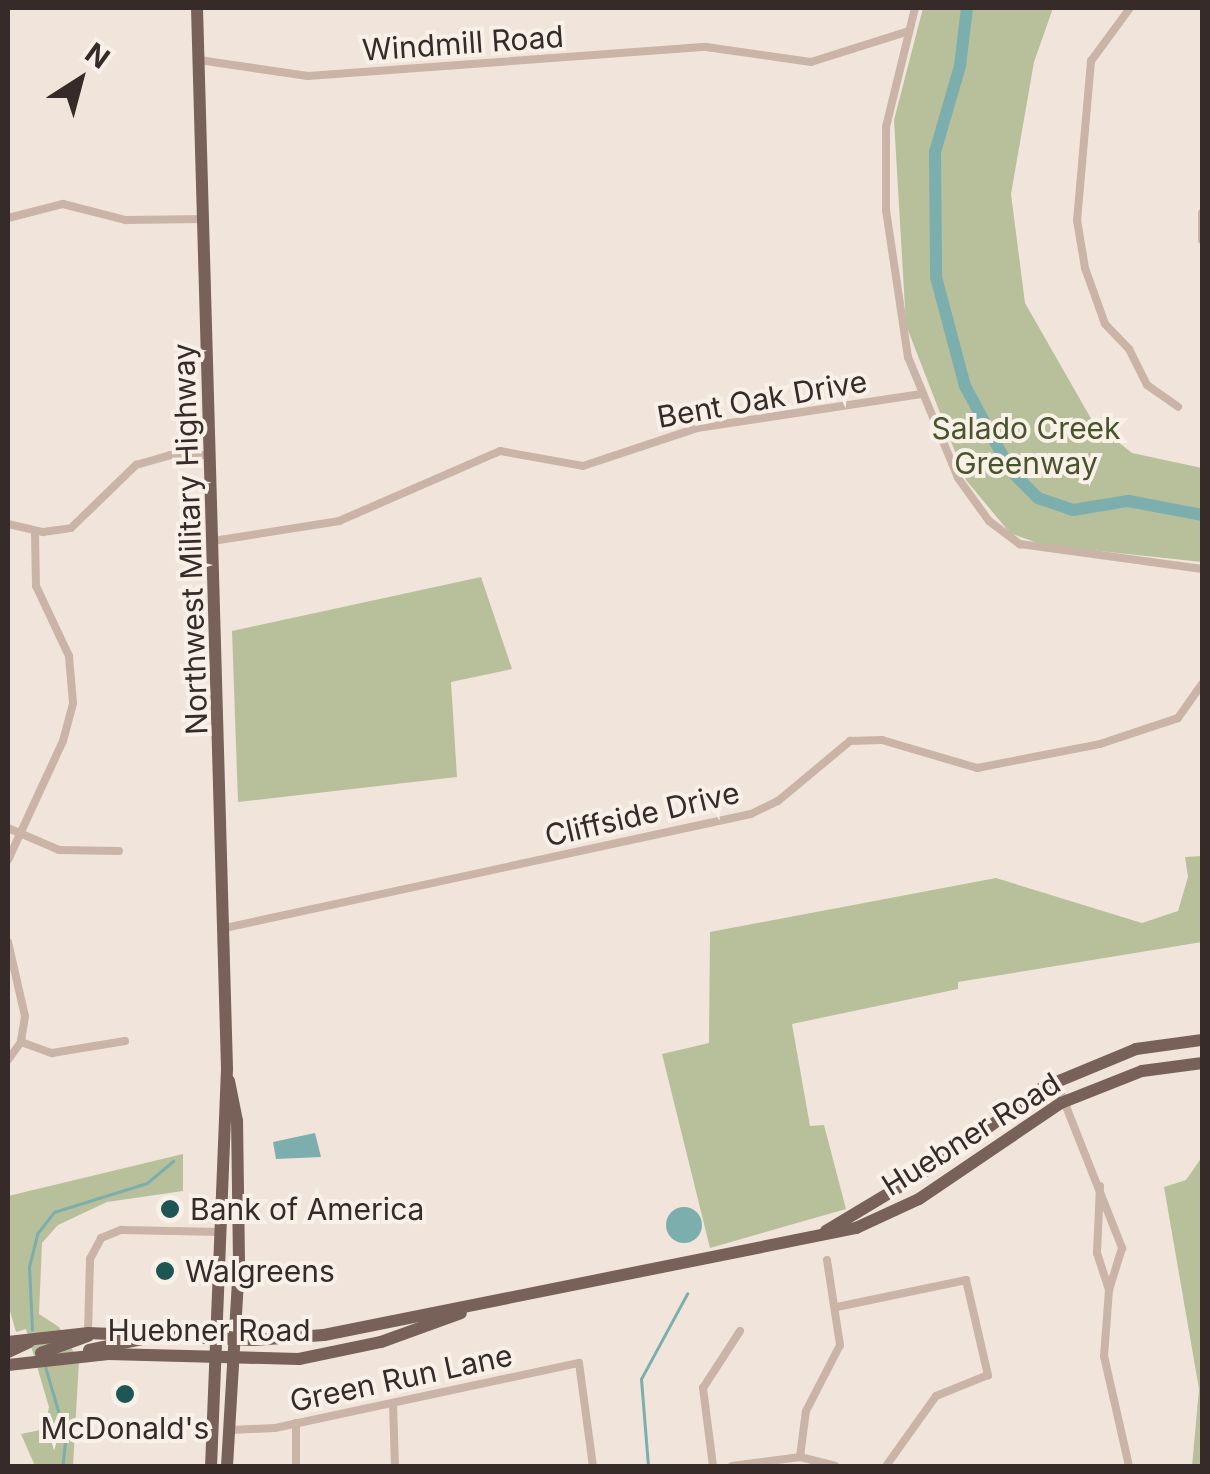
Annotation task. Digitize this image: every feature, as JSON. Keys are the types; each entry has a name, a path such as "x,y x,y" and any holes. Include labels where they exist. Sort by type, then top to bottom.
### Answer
{"main road":[{"name":"Northwest Military Highway","path":"196,8 227,1069 221,1338 211,1466"},
{"name":"Huebner Road","path":"824,1233 920,1176 1003,1111 1056,1081 1136,1049 1202,1040"},
{"name":"Huebner Road","path":"88,1344 170,1335 237,1339 312,1337 398,1319 463,1312 856,1228 931,1192 1060,1103 1142,1071 1202,1063"},
{"name":"Northwest Military Highway","path":"227,1069 237,1122 237,1339 227,1466"},
{"path":"920,1176 931,1192"},
{"name":"Huebner Road","path":"8,1342 46,1336 220,1358 326,1356 403,1336 463,1312"},
{"path":"398,1319 403,1336"},
{"path":"8,1360 46,1336"},
{"path":"8,1360 88,1344"}],"street":[{"path":"914,8 886,128 884,170 900,322 921,394 958,478 1003,535 1039,550 1202,569"},
{"path":"1130,8 1100,41 1086,83 1077,185 1082,254 1105,324 1129,349 1147,385 1178,407"},
{"name":"Windmill Road","path":"199,60 308,76 714,46 811,62 906,32"},
{"path":"8,218 64,204 126,220 204,219"},
{"path":"1202,213 1202,240"},
{"name":"Bent Oak Drive","path":"214,541 339,521 500,451 583,466 697,428 921,394"},
{"path":"8,524 36,532 81,523 119,479 148,459 212,455"},
{"path":"8,860 63,741 73,703 69,656 36,586 36,532"},
{"name":"Cliffside Drive","path":"225,928 742,817 778,801 850,741 882,740 976,768 1100,744 1178,718 1202,684"},
{"path":"8,828 59,850 119,851"},
{"path":"8,942 25,1016 21,1042 8,1060"},
{"path":"21,1042 52,1053 125,1040"},
{"path":"1056,1081 1060,1103 1100,1186 1122,1248 1109,1290 1104,1356 1128,1466"},
{"path":"1100,1186 1097,1253 1109,1290"},
{"path":"88,1344 90,1259 101,1238 120,1230 222,1232"},
{"path":"800,1458 808,1404 840,1345 827,1260"},
{"path":"837,1307 966,1280 988,1375 936,1396 886,1466"},
{"path":"713,1466 704,1388 740,1331"},
{"name":"Green Run Lane","path":"230,1430 296,1424 579,1363 593,1466"},
{"path":"393,1403 395,1466"},
{"path":"296,1424 296,1466"},
{"path":"732,1466 800,1458 835,1466"}],"green space":[{"name":"Salado Creek Greenway","path":"923,8 1053,8 1034,62 1011,194 1025,303 1093,422 1132,453 1202,468 1202,562 1043,545 1010,533 966,480 906,325 894,120"},
{"path":"481,577 512,669 451,682 457,777 238,802 232,631"},
{"path":"1202,856 1202,942 958,982 958,989 792,1024 810,1126 824,1125 846,1209 710,1248 662,1054 709,1043 710,932 996,878 1142,923 1178,911 1188,877 1185,857"},
{"path":"183,1154 183,1191 107,1202 58,1225 42,1243 39,1314 59,1327 79,1361 73,1466 35,1466 21,1434 45,1429 49,1407 26,1329 16,1332 8,1304 8,1196"},
{"path":"1202,1157 1202,1466 1192,1466 1199,1389 1164,1187 1186,1180"}],"water":[{"path":"315,1133 321,1157 276,1159 273,1142"},
{"path":"684,1207 696,1213 702,1225 696,1237 684,1243 672,1237 666,1225 672,1213"}],"waterway":[{"path":"967,8 960,66 935,152 936,277 965,386 1011,471 1038,498 1073,510 1128,501 1202,515"},
{"path":"32,1330 29,1267 37,1234 54,1212 147,1183 173,1161"},
{"path":"648,1466 641,1379 687,1294"},
{"path":"46,1368 66,1437 63,1466"}],"place":[{"name":"Bank of America","path":"170,1209"},
{"name":"Walgreens","path":"165,1271"},
{"name":"McDonald's","path":"125,1394"}]}
